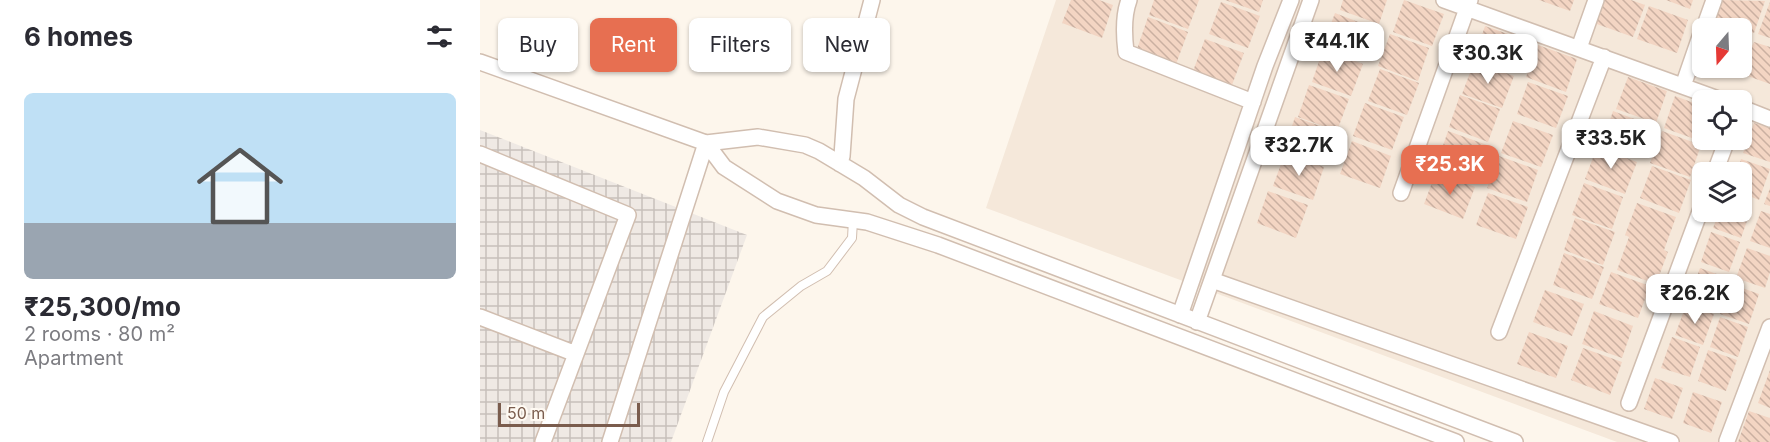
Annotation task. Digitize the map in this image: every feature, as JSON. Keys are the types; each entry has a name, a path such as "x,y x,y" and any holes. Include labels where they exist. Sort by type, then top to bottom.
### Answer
{"street":[{"path":"840,164 846,99 872,0"},
{"path":"1129,0 1126,7 1126,52 1253,102"},
{"path":"1180,315 1290,0"},
{"path":"1197,322 1311,0"},
{"path":"1444,0 1469,4 1579,48 1694,90"},
{"path":"1579,48 1596,0"},
{"path":"1707,18 1714,0"},
{"path":"1401,193 1469,4"},
{"path":"1499,332 1604,57"},
{"path":"1683,86 1692,61"},
{"path":"480,62 706,143 758,137 805,145 864,178 899,205 923,217 1515,442"},
{"path":"1752,112 1770,119"},
{"path":"706,143 724,167 777,201 816,215 867,222 938,245 1456,442"},
{"path":"610,442 706,143"},
{"path":"480,154 628,215 543,442"},
{"path":"1629,403 1696,222"},
{"path":"1212,280 1671,442"},
{"path":"480,317 576,354"},
{"path":"1727,441 1770,327"}],"lane":[{"path":"707,442 724,392 763,317 801,286 827,271 852,238 853,220"}],"shaded area":[{"path":"1056,0 1770,0 1770,442 1617,442 986,208"},
{"path":"480,130 747,235 671,442 480,442"}],"building":[{"path":"1071,0 1099,0 1113,5 1102,38 1062,23"},
{"path":"1154,0 1199,0 1188,29 1149,15"},
{"path":"1225,0 1263,0 1259,12"},
{"path":"1343,0 1387,0 1379,24 1340,10"},
{"path":"1404,0 1444,14 1432,46 1393,32"},
{"path":"1539,0 1574,0 1570,11"},
{"path":"1602,0 1631,0 1645,5 1633,37 1594,23"},
{"path":"1666,0 1693,0 1690,9"},
{"path":"1721,0 1765,1 1754,33 1752,32 1752,18 1714,18"},
{"path":"1221,2 1260,16 1248,48 1209,34"},
{"path":"1770,2 1770,38 1758,34"},
{"path":"1649,6 1688,20 1677,53 1637,39"},
{"path":"1335,13 1374,28 1363,60 1323,45"},
{"path":"1148,17 1188,32 1176,64 1137,49"},
{"path":"1485,26 1525,40 1513,73 1474,59"},
{"path":"1390,34 1429,48 1418,81 1378,66"},
{"path":"1205,39 1244,53 1232,85 1193,71"},
{"path":"1754,42 1770,47 1770,84 1752,78"},
{"path":"1538,45 1577,59 1566,92 1526,77"},
{"path":"1323,49 1363,64 1351,96 1312,82"},
{"path":"1474,62 1514,76 1502,108 1462,94"},
{"path":"1380,69 1419,83 1407,115 1368,101"},
{"path":"1628,77 1667,91 1656,123 1616,109"},
{"path":"1528,82 1568,96 1556,128 1517,114"},
{"path":"1309,85 1349,99 1337,131 1298,117"},
{"path":"1460,95 1500,109 1488,142 1449,127"},
{"path":"1675,96 1692,102 1692,138 1664,128"},
{"path":"1365,103 1404,117 1392,150 1353,136"},
{"path":"1613,111 1653,126 1641,158 1602,144"},
{"path":"1295,117 1334,131 1323,164 1284,150"},
{"path":"1513,121 1553,135 1541,167 1501,153"},
{"path":"1754,123 1770,128 1770,162 1743,153 1744,150 1752,150"},
{"path":"1448,131 1487,145 1476,177 1437,163"},
{"path":"1662,131 1692,142 1692,150 1699,150 1695,162 1692,162 1690,177 1650,163"},
{"path":"1352,141 1391,156 1380,188 1340,174"},
{"path":"1597,147 1637,162 1625,194 1585,179"},
{"path":"1285,153 1324,167 1313,200 1273,186"},
{"path":"1499,156 1538,170 1527,202 1487,188"},
{"path":"1752,163 1770,169 1759,200 1752,197"},
{"path":"1652,166 1691,180 1679,213 1640,198"},
{"path":"1436,172 1475,187 1463,219 1424,204"},
{"path":"1584,183 1623,197 1612,229 1572,215"},
{"path":"1770,188 1770,206 1764,204"},
{"path":"1268,191 1308,205 1296,238 1257,223"},
{"path":"1488,193 1528,207 1516,239 1476,225"},
{"path":"1637,203 1676,217 1664,250 1668,252 1656,284 1617,270 1629,237 1625,235"},
{"path":"1761,211 1770,214 1770,248 1750,241"},
{"path":"1575,218 1615,232 1603,265 1564,250"},
{"path":"1715,222 1747,222 1741,238 1713,228"},
{"path":"1711,232 1740,242 1729,272 1701,262"},
{"path":"1747,248 1770,256 1770,272 1765,288 1736,278"},
{"path":"1564,253 1604,267 1592,299 1553,285"},
{"path":"1700,268 1728,278 1717,308 1689,298"},
{"path":"1611,272 1650,286 1638,318 1599,304"},
{"path":"1731,284 1759,294 1749,324 1720,314"},
{"path":"1545,290 1584,304 1572,336 1533,322"},
{"path":"1686,305 1714,314 1703,345 1675,335"},
{"path":"1594,311 1633,326 1622,358 1582,344"},
{"path":"1720,317 1748,327 1738,357 1710,347"},
{"path":"1529,332 1568,346 1556,378 1517,364"},
{"path":"1672,337 1700,347 1690,377 1661,368"},
{"path":"1583,348 1622,362 1610,395 1571,380"},
{"path":"1708,350 1737,360 1726,391 1698,381"},
{"path":"1770,370 1770,408 1758,403"},
{"path":"1655,378 1683,388 1672,419 1644,409"},
{"path":"1693,392 1722,402 1711,433 1683,423"},
{"path":"1749,411 1770,418 1770,442 1738,442"}]}
